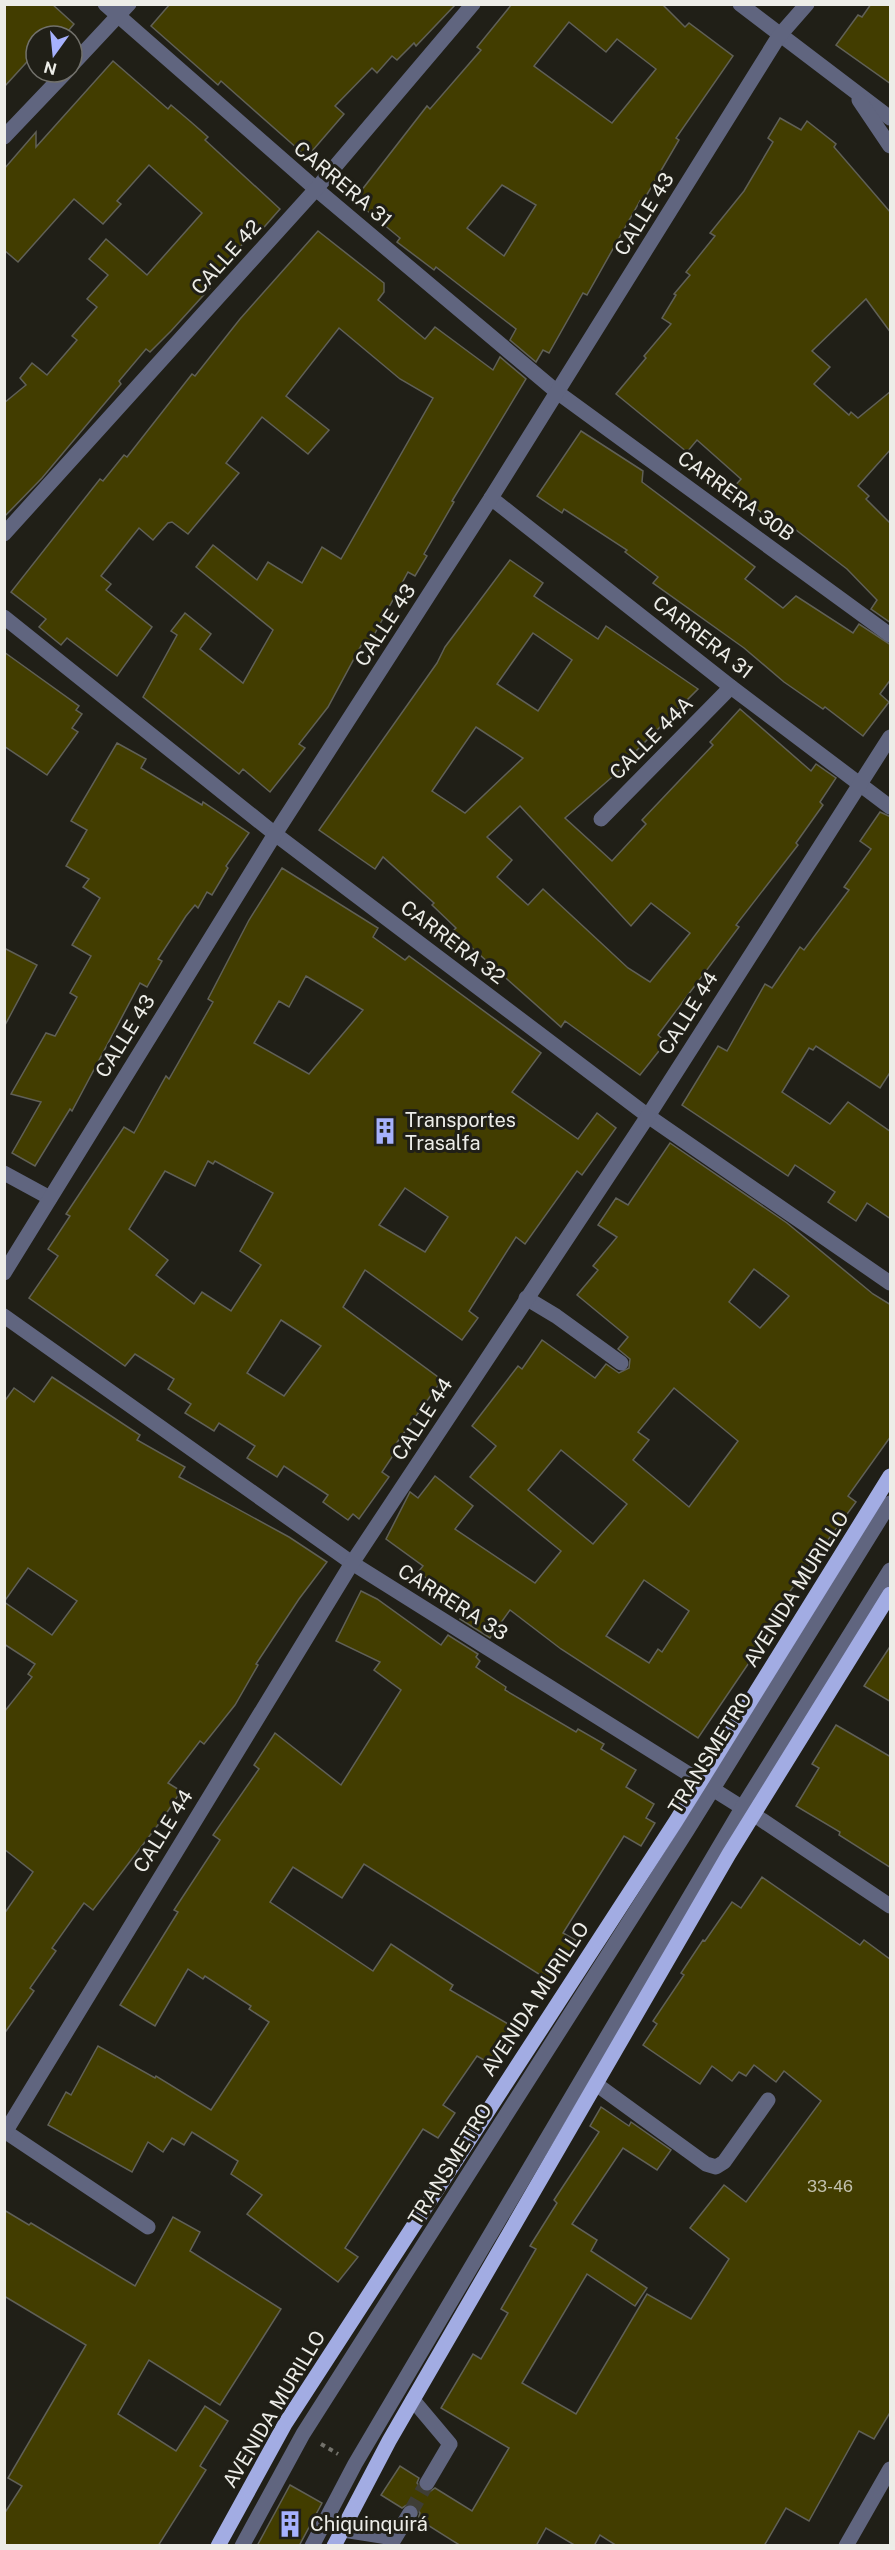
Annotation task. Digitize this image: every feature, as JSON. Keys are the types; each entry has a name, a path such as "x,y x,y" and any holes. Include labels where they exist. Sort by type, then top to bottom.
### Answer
{"main road":[{"name":"AVENIDA MURILLO","path":"218,2546 285,2424 705,1787 891,1476"},
{"path":"334,2546 413,2400 596,2084 747,1812 891,1594"}],"street":[{"name":"CARRERA 31","path":"105,4 315,189 557,392"},
{"path":"84,52 129,4"},
{"name":"CALLE 42","path":"4,534 315,189 474,4"},
{"path":"740,4 779,36 891,117"},
{"name":"CALLE 43","path":"4,1272 275,834 491,498 779,36 807,4"},
{"path":"4,137 55,84"},
{"path":"852,90 891,146"},
{"name":"CARRERA 30B","path":"557,392 891,635"},
{"name":"CARRERA 31","path":"491,498 732,687 891,807"},
{"name":"CARRERA 32","path":"4,617 275,834 648,1116 891,1283"},
{"name":"CALLE 44A","path":"601,819 732,687"},
{"name":"CALLE 44","path":"5,2133 352,1563 648,1116 891,737"},
{"path":"4,1173 50,1198"},
{"path":"526,1298 556,1316 621,1363"},
{"name":"CARRERA 33","path":"4,1316 352,1563 747,1812 891,1906"},
{"name":"TRANSMETRO","path":"242,2546 303,2434 705,1787 891,1503"},
{"path":"312,2546 355,2464 891,1570"},
{"path":"596,2084 706,2164 716,2167 724,2162 768,2100"},
{"path":"5,2133 148,2227"},
{"path":"413,2400 450,2444 427,2483"},
{"path":"849,2545 891,2469"},
{"path":"343,2529 392,2542 410,2513"}],"path":[{"path":"303,2434 355,2464"}],"building":[{"path":"4,4 52,4 74,24 24,24 24,65 4,87"},
{"path":"170,4 456,4 416,46 414,43 397,60 392,56 377,73 372,68 335,106 344,114 307,157 221,81 218,85 151,26"},
{"path":"512,4 662,4 685,27 689,23 733,56 676,138 679,140 642,203 640,201 587,295 583,293 549,353 543,350 536,362 510,340 516,329 436,267 434,270 397,242 400,238 354,200 427,106 430,109 481,50 477,47","holes":["569,22 606,52 617,39 656,69 612,123 534,66","502,185 536,205 504,256 467,228"]},
{"path":"871,4 891,4 891,84 836,45 858,15 862,17"},
{"path":"113,61 168,109 171,105 208,137 205,140 280,209 252,241 248,238 206,285 210,288 171,331 150,352 146,349 119,381 121,384 42,478 4,517 4,403 26,385 20,378 32,363 47,375 77,340 72,336 97,307 87,299 108,275 89,259 106,239 147,275 202,213 149,165 117,201 121,204 103,224 74,199 18,262 4,250 4,169 36,132 36,147"},
{"path":"780,118 801,130 807,121 836,144 834,147 891,213 891,333 866,299 812,351 830,367 814,384 849,415 851,412 858,418 891,391 891,449 858,486 869,496 866,499 891,524 891,623 871,609 877,600 847,569 779,517 774,523 732,489 741,479 697,440 687,452 616,394 671,324 662,318 676,295 674,294 690,275 686,272 715,236 710,233 744,191 773,142 768,138"},
{"path":"318,231 384,283 384,292 378,300 425,339 435,327 493,370 500,357 526,379 452,501 454,502 424,554 427,556 415,576 408,572 367,648 362,644 328,707 299,744 305,748 270,792 243,769 239,774 143,697 177,635 171,631 185,613 211,634 200,649 243,683 273,630 196,567 213,545 257,580 268,562 302,583 322,547 341,559 433,398 400,379 339,328 286,396 329,430 308,454 262,417 226,463 239,473 188,534 172,522 168,523 153,540 139,528 101,576 111,584 106,590 152,627 117,676 67,638 61,645 39,627 46,619 11,592 100,479 103,481 124,455 127,457 192,374 195,376 240,319"},
{"path":"581,431 643,471 642,482 755,567 745,579 783,608 796,596 853,633 859,624 891,645 891,679 880,694 889,702 863,736 825,707 823,709 784,682 744,648 653,583 658,577 625,552 627,550 564,509 562,513 537,496"},
{"path":"510,560 543,583 534,596 598,639 606,626 698,689 624,763 626,765 565,818 612,861 646,824 642,820 713,745 710,742 740,709 811,771 816,764 836,778 820,802 823,805 796,843 798,845 736,925 739,927 658,1035 666,1042 640,1075 565,1021 561,1027 453,931 456,928 432,905 434,903 383,857 375,869 319,830 437,663 445,647","holes":["533,633 572,660 538,711 497,684","476,727 523,758 465,813 432,791","520,806 631,926 651,903 690,933 650,982 628,968 543,889 528,905 497,877 512,860 487,837"]},
{"path":"4,652 79,706 76,710 82,714 72,728 78,732 47,775 4,746"},
{"path":"117,743 146,759 141,768 202,805 203,802 249,833 226,866 228,868 212,895 207,892 198,908 195,905 186,916 158,959 162,961 147,987 140,983 72,1111 70,1109 35,1166 12,1153 41,1102 11,1094 46,1033 55,1036 77,997 70,993 91,956 72,945 100,898 83,887 89,879 66,866 87,830 71,821"},
{"path":"880,812 891,817 891,1071 880,1088 816,1046 813,1050 809,1048 782,1092 830,1124 848,1102 891,1132 891,1219 867,1203 856,1221 828,1202 835,1192 795,1165 788,1176 682,1105 718,1046 727,1051 765,984 772,988 800,947 804,950 849,890 844,887 871,849 860,841"},
{"path":"282,868 378,928 373,937 405,960 409,956 541,1053 512,1092 578,1139 597,1113 616,1128 582,1175 577,1171 525,1244 516,1237 469,1311 478,1318 462,1340 365,1270 343,1307 442,1380 393,1448 396,1451 382,1472 389,1477 359,1519 353,1514 348,1520 323,1502 328,1495 284,1466 277,1477 247,1458 255,1446 219,1423 214,1431 185,1413 191,1404 168,1389 174,1379 135,1354 125,1366 29,1298 58,1256 48,1249 70,1216 66,1214 124,1127 134,1133 166,1076 169,1079 213,1002 208,999 249,920","holes":["306,976 363,1010 309,1074 254,1043 279,1001 289,1007","208,1161 213,1164 215,1161 273,1193 240,1251 261,1265 231,1311 202,1292 194,1304 156,1275 168,1260 129,1229 165,1171 195,1186","405,1188 448,1217 425,1252 379,1225","281,1320 321,1346 284,1396 247,1373"]},
{"path":"4,948 37,965 4,1027"},
{"path":"670,1143 787,1223 873,1294 891,1305 891,1436 848,1496 856,1502 768,1621 773,1624 757,1647 759,1648 698,1738 561,1649 510,1610 490,1638 460,1619 468,1608 418,1572 423,1566 386,1539 410,1492 418,1498 435,1476 473,1506 455,1529 535,1583 561,1551 470,1477 496,1446 472,1426 518,1366 522,1369 542,1340 595,1378 606,1364 619,1373 629,1368 630,1359 618,1349 628,1337 577,1295 598,1270 593,1266 617,1237 598,1225 616,1198 628,1205","holes":["754,1269 789,1296 760,1328 729,1302","674,1388 738,1441 689,1507 633,1460 649,1440 638,1432","561,1450 627,1504 593,1544 528,1490","644,1580 689,1611 662,1652 658,1649 649,1663 606,1636"]},
{"path":"52,1377 140,1435 137,1440 185,1467 179,1477 289,1537 327,1562 299,1599 256,1664 258,1665 235,1705 204,1744 200,1741 168,1783 181,1791 164,1817 93,1910 84,1903 52,1948 56,1951 30,1988 34,1991 4,2034 4,1914 33,1872 4,1849 4,1712 32,1677 28,1674 35,1664 4,1644 4,1402 14,1388 34,1402","holes":["28,1568 77,1601 52,1635 4,1602"]},
{"path":"361,1591 377,1599 441,1645 448,1635 478,1654 476,1657 480,1661 476,1667 506,1687 505,1690 576,1732 578,1729 604,1744 601,1749 636,1770 626,1787 654,1804 646,1818 655,1823 641,1846 624,1836 563,1933 579,1942 553,1983 364,1864 342,1898 293,1867 270,1902 373,1971 391,1944 453,1985 450,1990 515,2028 493,2065 477,2056 443,2105 455,2113 438,2138 423,2129 345,2248 358,2257 338,2282 247,2214 262,2195 231,2174 238,2161 192,2132 184,2145 172,2138 163,2152 148,2142 132,2172 48,2125 66,2092 71,2095 98,2046 155,2078 156,2076 211,2110 269,2022 249,2009 251,2006 205,1976 203,1979 188,1969 155,2026 120,2005 178,1912 174,1910 220,1840 213,1835 259,1769 254,1765 275,1733 341,1785 401,1690 374,1670 380,1662 336,1641"},
{"path":"891,1645 891,1702 864,1686"},
{"path":"836,1725 891,1757 891,1868 839,1835 840,1832 796,1806 819,1768 812,1764"},
{"path":"762,1877 860,1945 864,1940 891,1960 891,2411 874,2439 859,2431 809,2521 786,2508 764,2546 617,2546 600,2535 594,2546 576,2546 546,2528 536,2546 461,2546 418,2519 420,2513 416,2505 410,2503 402,2508 381,2495 400,2466 419,2478 417,2483 422,2491 428,2493 435,2488 472,2511 509,2448 441,2408 473,2354 481,2359 508,2313 501,2309 536,2249 530,2246 557,2203 554,2200 599,2132 590,2126 601,2107 629,2126 631,2122 671,2150 657,2170 623,2148 572,2224 597,2240 591,2251 647,2288 635,2306 587,2274 522,2383 576,2414 647,2294 691,2319 729,2259 690,2228 724,2185 746,2202 821,2101 784,2071 776,2082 754,2065 746,2076 739,2072 732,2081 712,2066 700,2084 643,2045 657,2024 653,2021 684,1975 681,1973 703,1940 705,1941 732,1902 741,1908"},
{"path":"4,2210 29,2225 31,2223 135,2286 173,2217 200,2232 190,2251 281,2309 220,2405 149,2360 118,2414 176,2451 205,2406 228,2421 200,2466 206,2470 158,2546 4,2546 4,2514 22,2486 8,2478 86,2345 4,2296"},
{"name":"Chiquinquirá","path":"290,2485 322,2503 299,2546 257,2546"}],"tunnel":[{"path":"410,2513 427,2483"}],"place":[{"name":"Transportes Trasalfa","path":"385,1131"},
{"name":"Chiquinquirá","path":"290,2524"}]}
